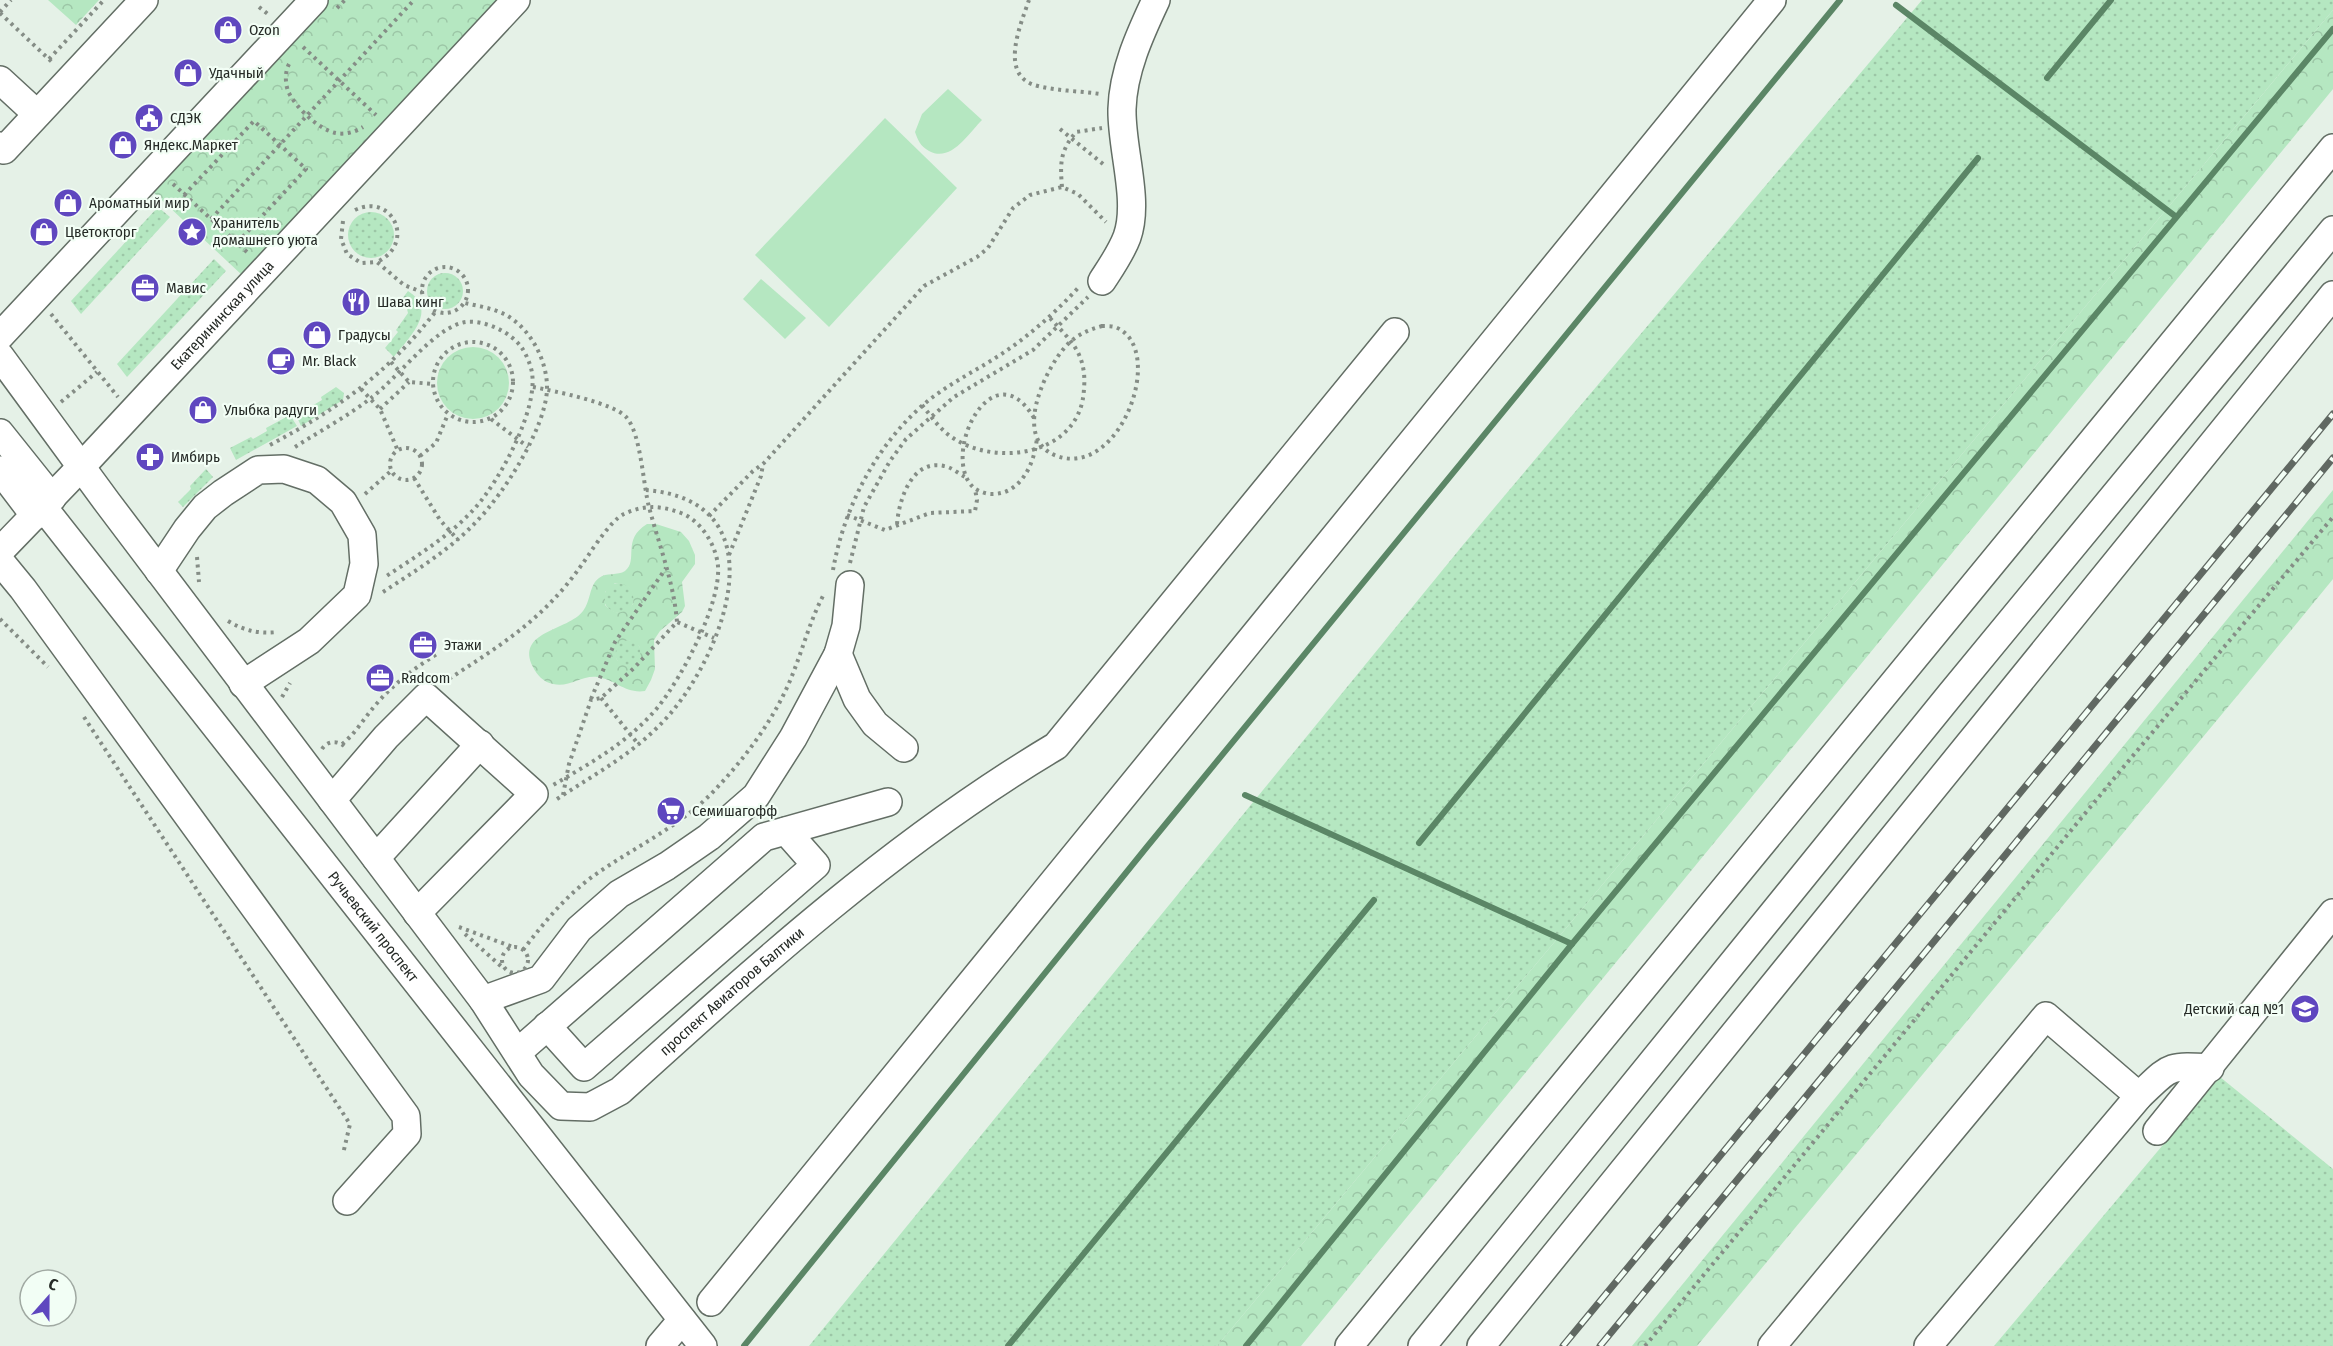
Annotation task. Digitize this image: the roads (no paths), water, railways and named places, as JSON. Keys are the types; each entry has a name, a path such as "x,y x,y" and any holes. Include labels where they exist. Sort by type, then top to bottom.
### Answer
{"street":[{"path":"0,146 3,150 144,0"},
{"name":"Екатерининская улица","path":"0,551 44,507 516,0"},
{"path":"1091,284 1127,236 1131,219 1122,108 1127,73 1156,0"},
{"path":"711,1302 1772,0"},
{"path":"0,336 322,8"},
{"path":"0,80 37,114"},
{"path":"1349,1346 2333,148"},
{"path":"1422,1346 1950,695 2333,230"},
{"path":"1481,1346 2333,295"},
{"name":"проспект Авиаторов Балтики","path":"243,684 483,1000 531,1075 561,1106 590,1107 620,1091 847,892 999,780 1056,746 1395,332"},
{"path":"0,356 81,467 243,684 301,646 367,595 362,535 348,509 317,480 259,460 205,507 159,571"},
{"name":"Ручьевский проспект","path":"0,433 44,507 703,1346"},
{"name":"Ручьевский проспект","path":"0,470 44,507"},
{"path":"0,561 23,589 406,1116 407,1134 347,1201"},
{"path":"483,1000 541,979 579,929 619,894 667,866 709,837 756,795 793,738 838,654 846,626 836,584"},
{"path":"838,654 856,699 875,724 904,748"},
{"path":"332,800 386,737 426,697 544,797 417,913"},
{"path":"376,858 480,744"},
{"path":"518,1052 764,837 888,802"},
{"path":"547,1026 584,1067 816,865 786,831"},
{"path":"2157,1131 2333,913"},
{"path":"1772,1346 2046,1016 2139,1096"},
{"path":"1928,1346 2139,1096 2166,1070 2180,1066 2210,1068"},
{"path":"660,1346 682,1320"}],"waterway":[{"path":"744,1346 1146,848 1840,0"},
{"path":"2047,78 2111,0"},
{"path":"1896,5 2175,216"},
{"path":"1246,1346 1572,944 2333,29"},
{"path":"1419,843 1978,158"},
{"path":"1245,795 1572,944"},
{"path":"1008,1346 1374,900"}],"railway":[{"path":"1563,1346 2333,414"},
{"path":"1600,1346 2333,458"}],"place":[{"name":"Ozon","path":"228,30"},
{"name":"Удачный","path":"188,73"},
{"name":"СДЭК","path":"149,118"},
{"name":"Яндекс.Маркет","path":"123,145"},
{"name":"Ароматный мир","path":"68,203"},
{"name":"Цветокторг","path":"44,232"},
{"name":"Хранитель домашнего уюта","path":"192,232"},
{"name":"Мавис","path":"145,288"},
{"name":"Шава кинг","path":"356,302"},
{"name":"Градусы","path":"317,335"},
{"name":"Mr. Black","path":"281,361"},
{"name":"Улыбка радуги","path":"203,410"},
{"name":"Имбирь","path":"150,457"},
{"name":"Этажи","path":"423,645"},
{"name":"Rяdcom","path":"380,678"},
{"name":"Семишагофф","path":"671,811"},
{"name":"Детский сад №1","path":"2305,1009"}]}
